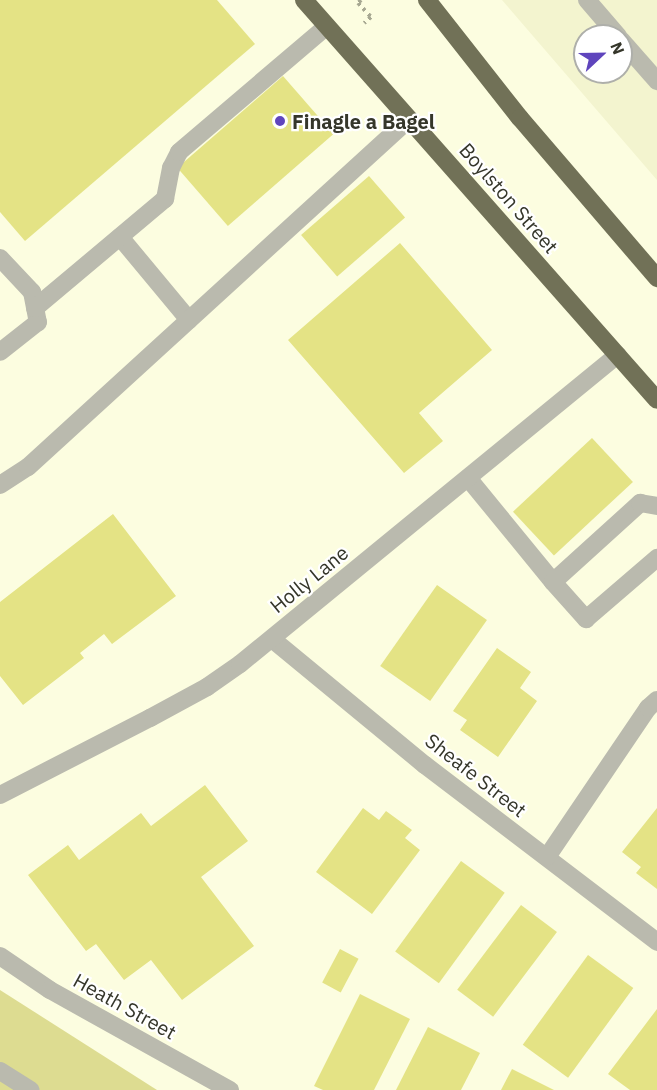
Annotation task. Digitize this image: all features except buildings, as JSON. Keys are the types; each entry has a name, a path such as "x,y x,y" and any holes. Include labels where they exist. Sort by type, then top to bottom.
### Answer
{"highway":[{"name":"Boylston Street","path":"303,0 657,400"},
{"path":"427,0 527,127 657,278"}],"street":[{"path":"587,0 608,24"},
{"path":"35,308 165,199 171,168 179,152 327,26"},
{"path":"633,54 657,81"},
{"path":"0,484 28,467 409,119"},
{"path":"120,237 189,320"},
{"path":"0,258 32,292 38,322 0,352"},
{"name":"Holly Lane","path":"0,795 207,687 272,639 618,355"},
{"path":"468,478 586,619 657,558"},
{"path":"553,582 640,503 657,506"},
{"name":"Sheafe Street","path":"272,639 425,765 657,942"},
{"path":"547,857 648,708 657,700"},
{"name":"Heath Street","path":"0,956 50,990 230,1090"},
{"path":"0,1071 31,1090"}],"path":[{"path":"361,0 358,3 371,17 363,23"}],"shaded area":[{"path":"502,0 657,0 657,180 574,84 633,84 633,24 573,24 573,82"},
{"path":"0,990 157,1090 0,1090"}],"place":[{"name":"Finagle a Bagel","path":"280,121"}]}
